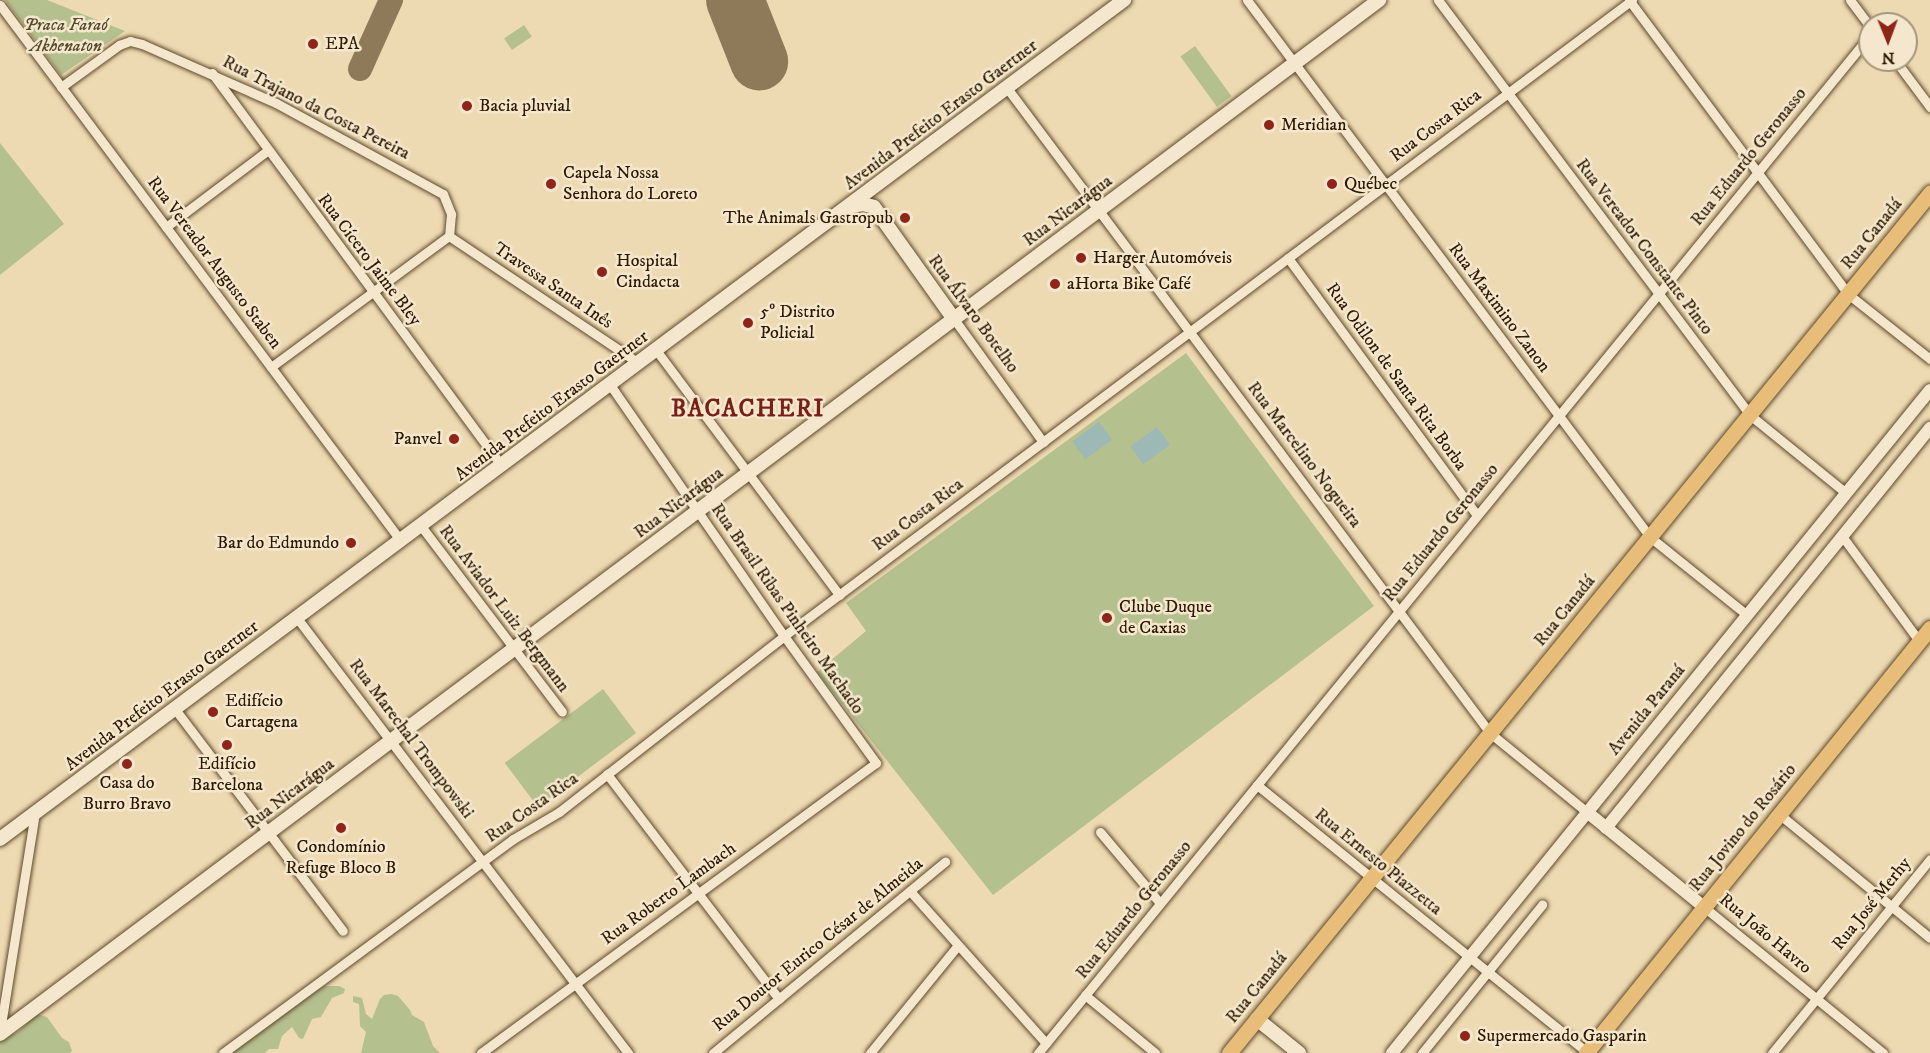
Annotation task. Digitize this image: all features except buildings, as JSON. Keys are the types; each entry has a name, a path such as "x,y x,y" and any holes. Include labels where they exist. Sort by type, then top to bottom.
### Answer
{"main road":[{"name":"Avenida Prefeito Erasto Gaertner","path":"3,832 35,813 1124,0"},
{"name":"Rua Nicarágua","path":"0,1032 1379,0"},
{"path":"850,206 863,204 874,207 879,184"},
{"name":"Rua Canadá","path":"1229,1053 1930,194"},
{"name":"Rua Álvaro Botelho","path":"874,207 954,319"},
{"name":"Rua Jovino do Rosário","path":"1587,1053 1930,628"},
{"path":"1257,1019 1299,1053"}],"street":[{"name":"Rua Maximino Zanon","path":"1247,0 1650,537 1747,615"},
{"name":"Rua Vereador Constante Pinto","path":"1438,0 1750,414 1846,493"},
{"name":"Rua Costa Rica","path":"223,1053 513,839 559,812 784,636 1630,0"},
{"path":"1630,0 1848,294 1930,359"},
{"name":"Rua Vereador Augusto Staben","path":"0,5 401,541"},
{"name":"Rua Trajano da Costa Pereira","path":"61,87 119,45 130,42 142,44 212,73 301,116 443,194 451,214 449,236"},
{"name":"Rua Eduardo Geronasso","path":"1038,1053 1858,50"},
{"path":"1904,72 1930,107"},
{"name":"Rua Cícero Jaime Bley","path":"212,73 267,151 502,466"},
{"name":"Rua Marcelino Nogueira","path":"1007,88 1490,733 1596,820"},
{"path":"166,227 267,151"},
{"path":"271,367 449,236"},
{"name":"Travessa Santa Inês","path":"449,236 639,363"},
{"name":"Rua Odilon de Santa Rita Borba","path":"1288,258 1477,515"},
{"name":"Rua Álvaro Botelho","path":"954,319 1043,442"},
{"path":"656,350 839,595"},
{"name":"Rua Brasil Ribas Pinheiro Machado","path":"610,385 784,636 876,763"},
{"name":"Avenida Paraná","path":"1596,820 1747,615 1930,390"},
{"name":"Avenida Paraná","path":"1392,1053 1842,536 1930,428"},
{"name":"Rua Aviador Luiz Bergmann","path":"421,526 562,712"},
{"path":"1842,536 1919,641"},
{"name":"Rua Marechal Trompowski","path":"297,618 628,1053"},
{"path":"175,709 343,931"},
{"name":"Rua Roberto Lambach","path":"481,1053 697,892 706,889 876,763"},
{"path":"607,774 778,999"},
{"name":"Rua Ernesto Piazzetta","path":"1257,785 1587,1053"},
{"path":"0,1032 35,813"},
{"path":"1779,814 1930,938"},
{"name":"Rua João Havro","path":"1596,820 1882,1053"},
{"path":"1100,832 1160,903"},
{"name":"Rua José Merhy","path":"1772,1053 1930,859"},
{"name":"Rua Doutor Eurico César de Almeida","path":"718,1052 778,999 945,862"},
{"path":"910,891 1046,1043"},
{"path":"1422,1053 1542,905"},
{"path":"870,1053 958,945"},
{"path":"1085,995 1155,1053"}],"green space":[{"name":"Praca Faraó Akhenaton","path":"5,0 47,0 125,31 61,75"},
{"path":"524,25 532,37 512,50 504,38"},
{"path":"1195,46 1231,96 1217,107 1180,57"},
{"path":"0,143 64,224 0,275"},
{"name":"Clube Duque de Caxias","path":"1186,353 1374,606 993,895 817,672 866,631 846,603"},
{"path":"603,689 636,733 538,807 505,763"},
{"path":"323,986 339,986 345,989 344,993 332,998 321,1017 312,1019 303,1039 299,1038 292,1027 282,1036 278,1049 269,1049 265,1053 230,1053"},
{"path":"384,995 398,996 412,1015 424,1022 433,1046 440,1053 361,1053 366,1032 360,1026 359,1004 353,1002 353,996 362,998 366,1014 372,1019 380,999"},
{"path":"37,1014 47,1017 62,1038 69,1042 72,1051 70,1053 0,1053 0,1041 18,1032"}],"water":[{"path":"1099,422 1112,440 1085,459 1072,441"},
{"path":"1157,427 1170,445 1143,464 1130,446"}],"taxiway":[{"path":"360,69 391,0"}],"runway":[{"path":"735,0 759,61"}],"place":[{"name":"EPA","path":"313,44"},
{"name":"Bacia pluvial","path":"467,106"},
{"name":"Meridian","path":"1269,125"},
{"name":"Capela Nossa Senhora do Loreto","path":"551,184"},
{"name":"Québec","path":"1332,184"},
{"name":"The Animals Gastropub","path":"905,218"},
{"name":"Harger Automóveis","path":"1081,258"},
{"name":"Hospital Cindacta","path":"602,272"},
{"name":"aHorta Bike Café","path":"1055,284"},
{"name":"5º Distrito Policial","path":"748,323"},
{"name":"Panvel","path":"454,439"},
{"name":"Bar do Edmundo","path":"351,543"},
{"name":"Clube Duque de Caxias","path":"1107,618"},
{"name":"Edifício Cartagena","path":"213,712"},
{"name":"Edifício Barcelona","path":"227,745"},
{"name":"Casa do Burro Bravo","path":"127,764"},
{"name":"Condomínio Refuge Bloco B","path":"341,828"},
{"name":"Supermercado Gasparin","path":"1465,1036"}],"district":[{"name":"BACACHERI","path":"748,410"}]}
